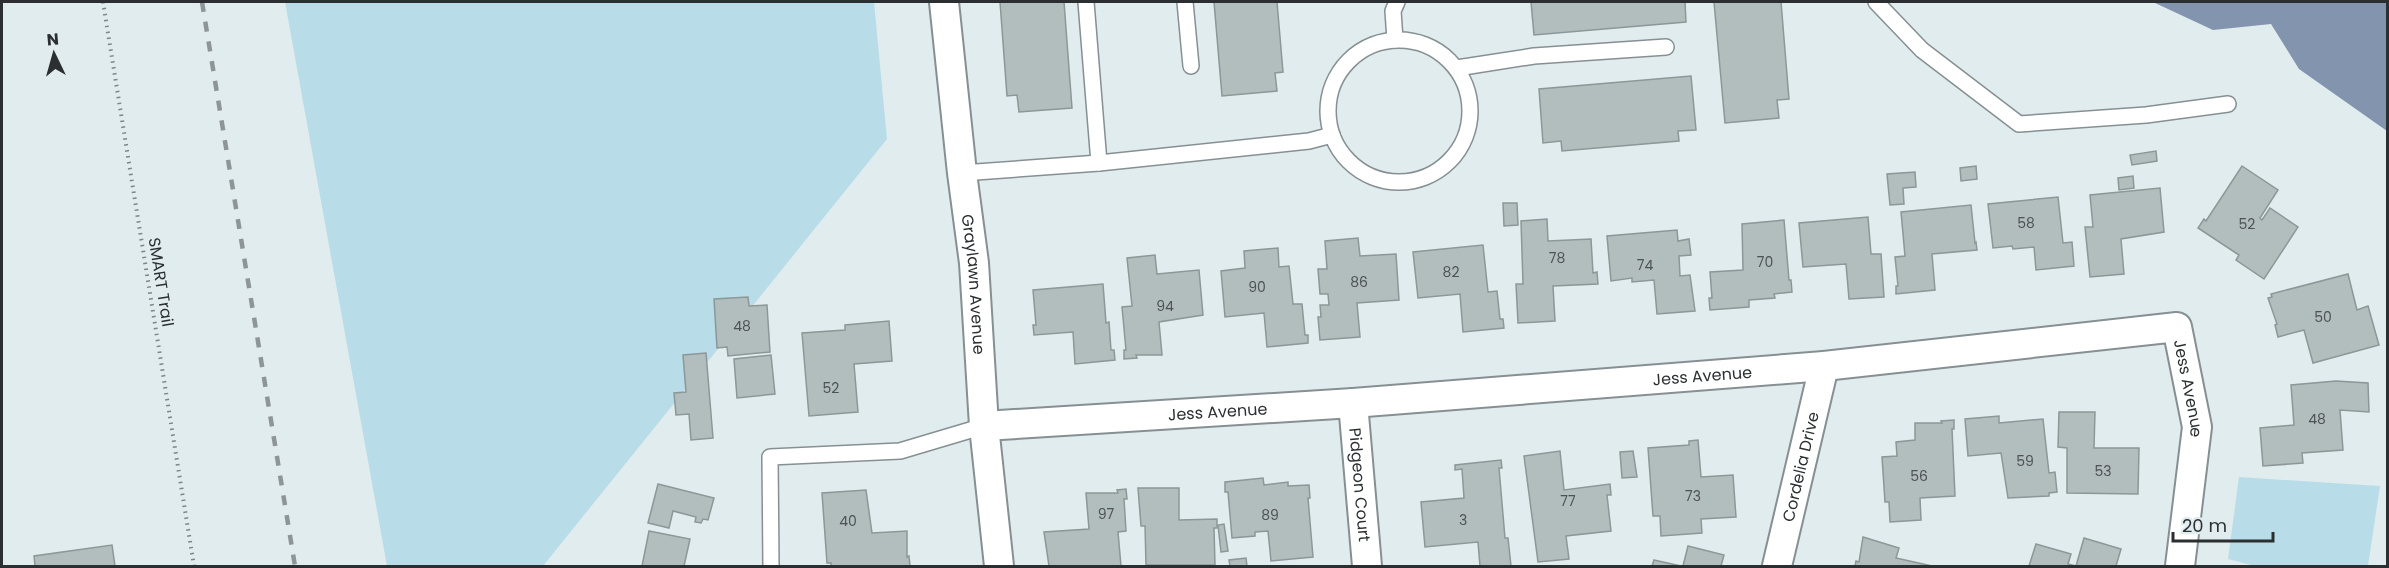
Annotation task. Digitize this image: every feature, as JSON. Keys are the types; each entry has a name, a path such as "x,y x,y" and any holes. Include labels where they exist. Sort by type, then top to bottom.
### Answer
{"street":[{"name":"Graylawn Avenue","path":"944,2 974,263 984,426 999,567"},
{"name":"Jess Avenue","path":"984,426 1353,403 1824,366 2177,327 2197,427 2180,567"},
{"name":"Cordelia Drive","path":"1777,567 1824,366"},
{"name":"Pidgeon Court","path":"1353,403 1367,567"}],"lane":[{"path":"1086,2 1099,163"},
{"path":"1185,2 1191,66"},
{"path":"1395,40 1392,11 1396,2"},
{"path":"1876,2 1922,50 2019,124 2146,115 2228,104"},
{"path":"1395,40 1413,41 1430,46 1445,56 1456,68 1465,84 1470,100 1470,120 1465,138 1456,154 1442,168 1425,177 1406,182 1387,181 1369,176 1347,158 1332,135 1328,116 1329,98 1335,80 1346,64 1360,51 1377,43 1395,40"},
{"path":"1456,68 1534,56 1666,47"},
{"path":"962,173 1099,163 1309,141 1332,135"},
{"path":"771,567 770,458 900,451 984,426"}],"path":[{"name":"SMART Trail","path":"103,2 194,567"}],"shaded area":[{"path":"285,2 874,2 887,139 543,566 387,566"},
{"path":"2153,2 2384,2 2388,4 2387,131 2299,69 2271,24 2213,30"},
{"path":"2239,477 2380,486 2368,566 2255,566 2228,559"}],"building":[{"path":"1000,2 1064,2 1072,108 1019,112 1017,95 1007,96"},
{"path":"1214,2 1277,2 1283,72 1275,73 1277,91 1222,96"},
{"path":"1531,2 1685,2 1686,22 1534,35"},
{"path":"1714,2 1781,2 1789,99 1777,100 1779,118 1725,123"},
{"path":"1691,76 1696,130 1678,131 1679,141 1562,151 1561,141 1543,143 1539,89"},
{"path":"2156,151 2157,161 2132,165 2130,155"},
{"path":"1976,166 1977,179 1961,181 1960,168"},
{"path":"2242,166 2278,190 2260,218 2262,220 2270,208 2298,227 2264,279 2236,260 2239,255 2198,228 2204,219 2206,221"},
{"path":"1915,172 1916,187 1903,188 1904,204 1890,205 1887,174"},
{"path":"2133,176 2134,188 2119,190 2118,178"},
{"path":"2160,188 2164,232 2121,239 2124,274 2090,277 2085,227 2093,227 2090,195"},
{"path":"2058,197 2063,243 2072,242 2074,266 2036,270 2034,247 1993,248 1988,204"},
{"path":"1503,203 1517,203 1518,225 1504,226"},
{"path":"1971,205 1977,250 1932,254 1935,290 1896,294 1896,286 1898,286 1895,257 1905,256 1901,212"},
{"path":"1868,217 1871,254 1881,254 1884,297 1849,299 1846,264 1803,267 1799,223"},
{"path":"1547,219 1548,241 1591,239 1593,273 1597,272 1598,284 1553,286 1555,321 1518,323 1516,284 1523,284 1521,221"},
{"path":"1784,220 1792,292 1774,294 1775,298 1749,300 1749,307 1710,310 1709,298 1712,298 1710,272 1743,270 1742,224"},
{"path":"1677,230 1678,241 1689,239 1691,255 1679,256 1680,276 1690,275 1695,311 1657,314 1654,280 1632,282 1632,278 1611,281 1607,236"},
{"path":"1358,238 1360,256 1396,254 1399,300 1357,303 1360,337 1320,340 1318,317 1321,317 1320,305 1329,305 1328,294 1320,294 1318,269 1327,269 1325,241"},
{"path":"1483,245 1488,292 1497,291 1500,319 1503,319 1504,328 1463,332 1460,294 1418,298 1413,252"},
{"path":"1278,248 1279,267 1289,266 1293,304 1302,304 1308,343 1267,347 1264,313 1225,317 1221,271 1245,268 1244,251"},
{"path":"1155,255 1157,274 1199,270 1203,315 1159,322 1162,355 1136,355 1137,358 1124,359 1124,350 1126,350 1122,307 1132,306 1127,258"},
{"path":"2348,274 2357,310 2368,306 2379,345 2313,363 2304,330 2278,337 2275,325 2277,324 2268,298 2272,297 2271,294"},
{"path":"1103,284 1106,323 1109,322 1111,350 1114,350 1115,360 1075,364 1073,332 1034,335 1033,325 1036,325 1033,290"},
{"path":"748,297 749,306 767,305 770,352 728,356 727,347 717,348 714,299"},
{"path":"889,321 892,361 854,364 858,412 809,416 802,333 845,330 845,325"},
{"path":"706,353 713,438 691,440 689,414 676,415 674,393 686,392 683,355"},
{"path":"771,355 775,394 737,398 734,359"},
{"path":"2336,381 2368,383 2369,412 2340,410 2343,450 2302,453 2303,463 2263,466 2260,428 2294,425 2291,385"},
{"path":"2059,412 2095,412 2094,448 2139,448 2138,494 2067,493 2067,448 2058,447"},
{"path":"1999,416 1999,423 2043,419 2049,473 2055,472 2057,492 2049,493 2049,496 2008,498 2001,453 1968,456 1965,419"},
{"path":"1954,420 1954,429 1952,429 1955,496 1920,498 1921,520 1890,522 1889,502 1885,502 1882,457 1897,456 1896,442 1915,440 1915,423 1942,423 1941,421"},
{"path":"1698,440 1701,477 1733,475 1736,517 1701,519 1702,533 1661,536 1660,516 1653,516 1648,448 1689,445 1689,441"},
{"path":"1560,451 1564,490 1610,484 1611,495 1607,495 1611,531 1566,536 1569,559 1538,562 1524,456"},
{"path":"1633,451 1637,477 1622,478 1620,452"},
{"path":"1501,460 1502,468 1499,468 1505,538 1508,538 1511,566 1480,566 1478,542 1425,547 1421,502 1464,498 1462,469 1455,470 1455,465"},
{"path":"1263,478 1264,485 1288,482 1288,486 1309,485 1313,557 1271,561 1268,531 1255,532 1255,536 1232,538 1225,482"},
{"path":"658,484 714,498 708,520 703,519 701,523 695,522 696,517 673,511 669,528 648,523"},
{"path":"1138,488 1179,488 1179,520 1217,519 1217,528 1214,528 1215,565 1146,565 1145,526 1141,526"},
{"path":"1126,489 1127,499 1124,499 1126,531 1118,532 1121,566 1049,566 1044,532 1089,529 1086,493 1118,493 1117,490"},
{"path":"866,490 872,533 907,531 907,557 909,556 910,566 831,566 831,563 827,563 822,493"},
{"path":"1224,524 1228,551 1221,552 1218,525"},
{"path":"649,531 690,539 684,566 642,566"},
{"path":"1863,537 1899,548 1896,558 1932,566 1855,566 1856,561 1859,562"},
{"path":"2084,538 2121,549 2116,566 2076,566"},
{"path":"2036,544 2071,554 2068,564 2076,566 2029,566"},
{"path":"112,545 115,566 35,566 34,556"},
{"path":"1688,546 1724,555 1721,566 1683,566"},
{"path":"1246,558 1247,566 1230,566 1229,560"},
{"path":"1654,560 1681,566 1652,566"}],"railway":[{"path":"202,2 295,566"}]}
